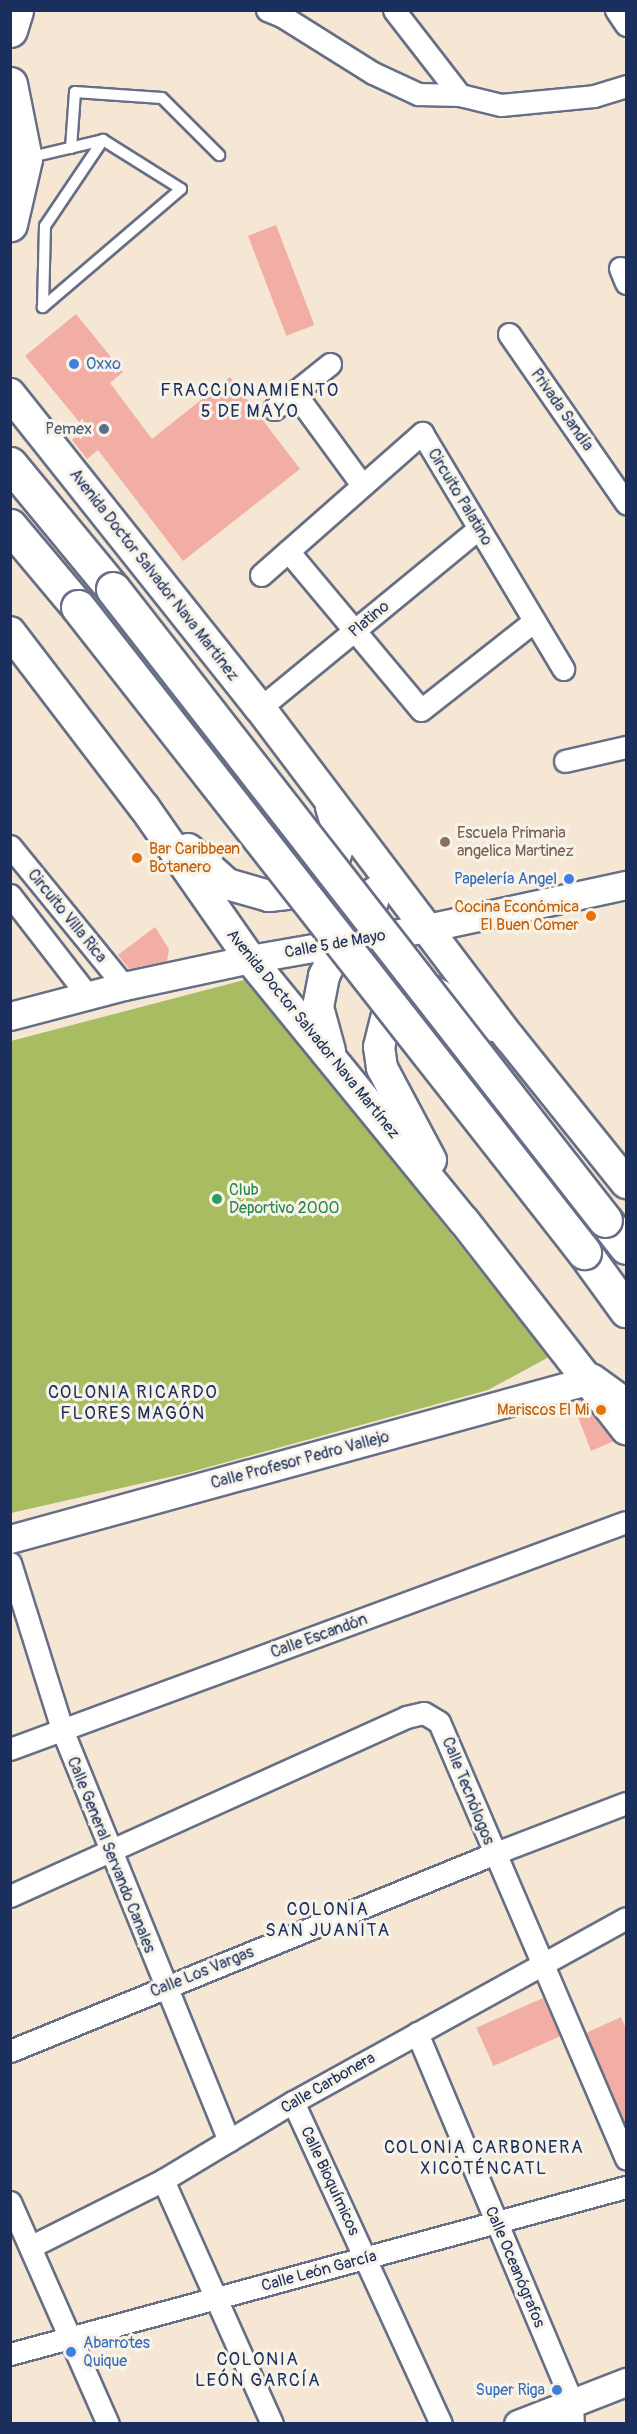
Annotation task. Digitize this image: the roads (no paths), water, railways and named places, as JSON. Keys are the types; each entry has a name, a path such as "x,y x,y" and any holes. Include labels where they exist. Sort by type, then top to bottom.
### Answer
{"main road":[{"path":"10,30 16,10"},
{"path":"10,84 25,159 10,224"},
{"name":"Avenida Doctor Salvador Nava Martínez","path":"10,394 260,708 510,1038 627,1183"},
{"path":"10,452 53,518"},
{"path":"10,464 113,589 627,1248"},
{"path":"11,527 78,607 584,1252 627,1310"},
{"name":"Avenida Doctor Salvador Nava Martínez","path":"11,632 144,807 250,959 464,1221 591,1380 627,1429"},
{"path":"144,807 227,884 269,896 288,894 316,879 334,860 341,840 330,803 313,779"},
{"path":"333,1062 318,1007 319,992 324,976 375,895 378,881 367,849"},
{"path":"464,1221 382,1068 383,1026 395,1004 417,994 434,992 510,1038"},
{"path":"591,1380 627,1406"}],"street":[{"path":"267,10 282,16 373,73 418,94 460,95 501,105 594,96 627,86"},
{"path":"394,10 460,95"},
{"path":"616,10 627,25"},
{"name":"Privada Sandía","path":"509,334 623,490"},
{"path":"274,410 330,364"},
{"path":"294,392 362,485"},
{"name":"Circuito Palatino","path":"261,574 422,433 563,669"},
{"name":"Platino","path":"260,708 478,529"},
{"path":"288,551 421,710 534,621"},
{"path":"565,761 627,747"},
{"name":"Circuito Villa Rica","path":"10,846 124,986"},
{"name":"Calle 5 de Mayo","path":"10,1016 124,986 250,959 427,928 627,885"},
{"name":"Circuito Villa Rica","path":"10,895 88,996"},
{"name":"Calle Profesor Pedro Vallejo","path":"10,1539 591,1380"},
{"name":"Calle Escandón","path":"10,1749 627,1522"},
{"name":"Calle General Servando Canales","path":"10,1563 63,1731 108,1850 229,2141"},
{"name":"Calle Tecnólogos","path":"10,1896 406,1717 424,1713 439,1722 541,1967 627,2159"},
{"name":"Calle Los Vargas","path":"10,2051 493,1854 627,1803"},
{"name":"Calle Carbonera","path":"30,2247 164,2180 293,2102 627,1918"},
{"name":"Calle Oceanógrafos","path":"417,2033 572,2412"},
{"name":"Calle Bioquímicos","path":"293,2102 441,2424"},
{"path":"164,2180 272,2424"},
{"name":"Calle León García","path":"10,2354 627,2187"},
{"path":"10,2202 108,2424"},
{"path":"518,2424 572,2412 625,2384"}],"lane":[{"path":"71,148 75,92 162,98 219,155"},
{"path":"25,159 103,140 181,189 43,307 45,226 103,140"}],"place":[{"name":"Oxxo","path":"74,364"},
{"name":"Pemex","path":"104,429"},
{"name":"Escuela Primaria angelica Martinez","path":"445,842"},
{"name":"Bar Caribbean Botanero","path":"137,858"},
{"name":"Papelería Angel","path":"569,879"},
{"name":"Cocina Económica El Buen Comer","path":"591,916"},
{"name":"Club Deportivo 2000","path":"217,1199"},
{"name":"Mariscos El Mi","path":"601,1410"},
{"name":"Abarrotes Quique","path":"71,2352"},
{"name":"Super Riga","path":"557,2390"}],"district":[{"name":"FRACCIONAMIENTO 5 DE MAYO","path":"250,402"},
{"name":"COLONIA RICARDO FLORES MAGÓN","path":"133,1404"},
{"name":"COLONIA SAN JUANITA","path":"328,1921"},
{"name":"COLONIA CARBONERA XICOTÉNCATL","path":"484,2159"},
{"name":"COLONIA LEÓN GARCÍA","path":"258,2371"}]}
